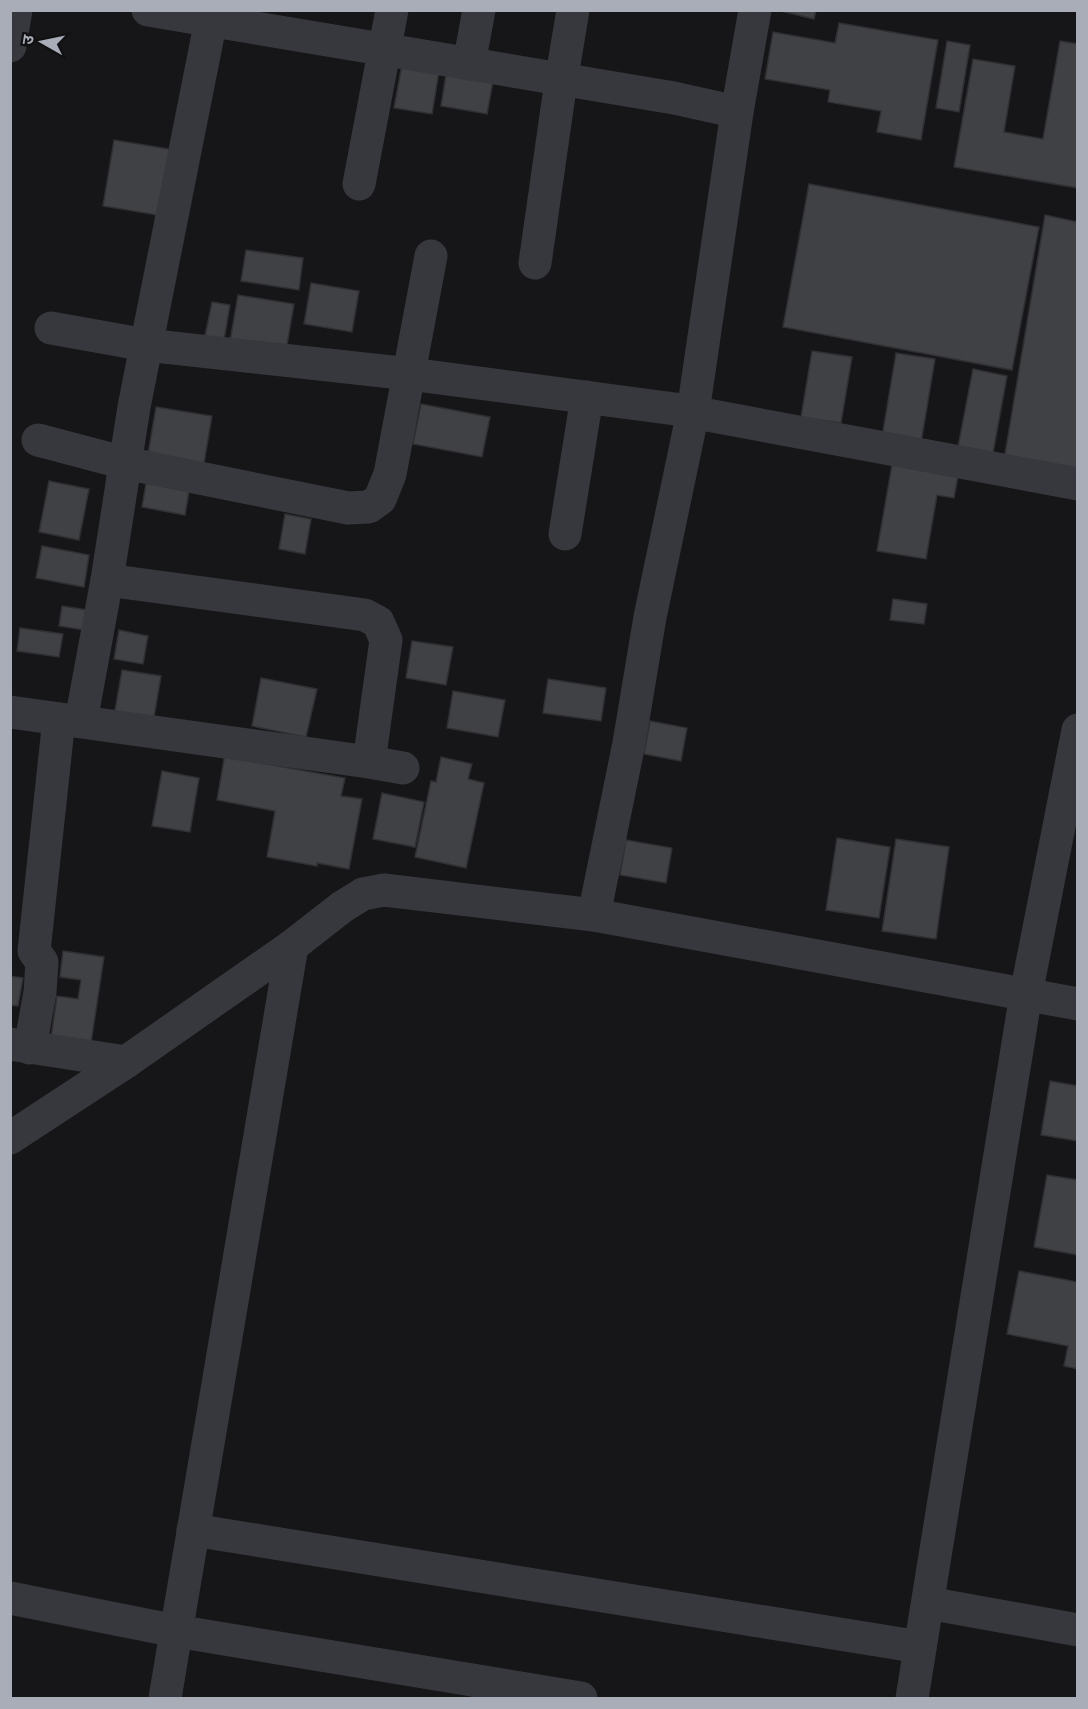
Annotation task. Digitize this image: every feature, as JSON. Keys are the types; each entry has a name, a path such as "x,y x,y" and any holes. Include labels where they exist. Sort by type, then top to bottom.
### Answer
{"street":[{"path":"10,46 16,10"},
{"path":"148,10 212,16 384,50 674,99 736,112"},
{"path":"359,184 392,10"},
{"path":"469,64 479,10"},
{"path":"535,263 573,10"},
{"path":"594,915 629,743 650,616 693,412 736,112 755,10"},
{"path":"126,1062 20,1046 40,992 42,962 34,951 70,720 107,580 125,463 212,16"},
{"path":"38,441 125,463 348,508 369,507 380,499 390,474 431,256"},
{"path":"51,328 147,345 410,374 693,412 1077,483"},
{"path":"565,534 587,397"},
{"path":"107,580 365,615 378,622 386,640 369,762"},
{"path":"10,712 403,768"},
{"path":"912,1698 1026,994 1068,826 1077,730"},
{"path":"10,1138 126,1062 363,894 384,890 594,915 1077,1004"},
{"path":"165,1698 292,946"},
{"path":"193,1530 920,1647"},
{"path":"10,1598 176,1631 582,1698"},
{"path":"928,1603 1077,1629"}],"building":[{"path":"777,10 816,10 814,19"},
{"path":"839,23 938,40 921,140 877,132 881,111 828,102 830,90 765,79 773,32 835,43"},
{"path":"947,41 970,45 959,112 936,108"},
{"path":"1060,41 1078,44 1078,188 954,167 973,59 1015,66 1004,132 1043,139"},
{"path":"403,59 440,65 432,114 394,108"},
{"path":"447,68 494,76 487,114 441,106"},
{"path":"114,140 181,151 169,217 103,206"},
{"path":"809,184 1039,227 1012,370 783,327"},
{"path":"1045,215 1078,222 1078,474 1004,460"},
{"path":"246,250 303,258 299,290 241,281"},
{"path":"311,283 359,291 352,332 304,324"},
{"path":"238,295 294,304 286,351 230,341"},
{"path":"212,302 230,305 224,340 205,336"},
{"path":"812,351 852,357 841,423 801,417"},
{"path":"896,353 935,359 920,449 881,443"},
{"path":"973,369 1007,376 991,464 956,457"},
{"path":"421,404 490,417 482,457 413,444"},
{"path":"156,407 212,416 203,469 147,460"},
{"path":"893,459 959,470 954,498 937,495 926,559 877,551"},
{"path":"148,472 191,479 185,515 142,507"},
{"path":"49,481 89,489 79,540 39,532"},
{"path":"285,514 311,519 305,554 279,549"},
{"path":"42,546 89,555 84,587 36,578"},
{"path":"893,599 927,604 924,624 890,620"},
{"path":"62,606 88,610 84,630 59,626"},
{"path":"20,628 63,634 59,657 17,651"},
{"path":"119,630 148,636 143,664 114,659"},
{"path":"412,641 453,647 446,685 406,678"},
{"path":"122,670 161,676 153,723 114,716"},
{"path":"261,678 317,689 306,737 252,726"},
{"path":"548,679 606,688 601,721 543,713"},
{"path":"453,691 505,700 498,737 447,728"},
{"path":"650,721 687,728 681,761 644,754"},
{"path":"226,748 244,760 345,778 341,796 362,799 349,869 267,857 275,811 217,800"},
{"path":"441,757 472,764 468,779 484,783 466,868 415,857 431,781 436,782"},
{"path":"162,771 199,778 190,832 152,826"},
{"path":"382,793 424,802 415,847 373,839"},
{"path":"837,838 890,847 879,918 826,910"},
{"path":"896,839 949,847 936,939 882,931"},
{"path":"626,840 672,848 666,883 620,875"},
{"path":"63,951 104,957 91,1043 51,1038 57,996 78,999 81,980 60,977"},
{"path":"10,976 23,978 18,1006 10,1005"},
{"path":"1050,1081 1078,1086 1078,1141 1041,1135"},
{"path":"1047,1175 1078,1180 1078,1255 1034,1247"},
{"path":"1019,1271 1078,1282 1078,1369 1064,1366 1068,1346 1007,1334"}]}
